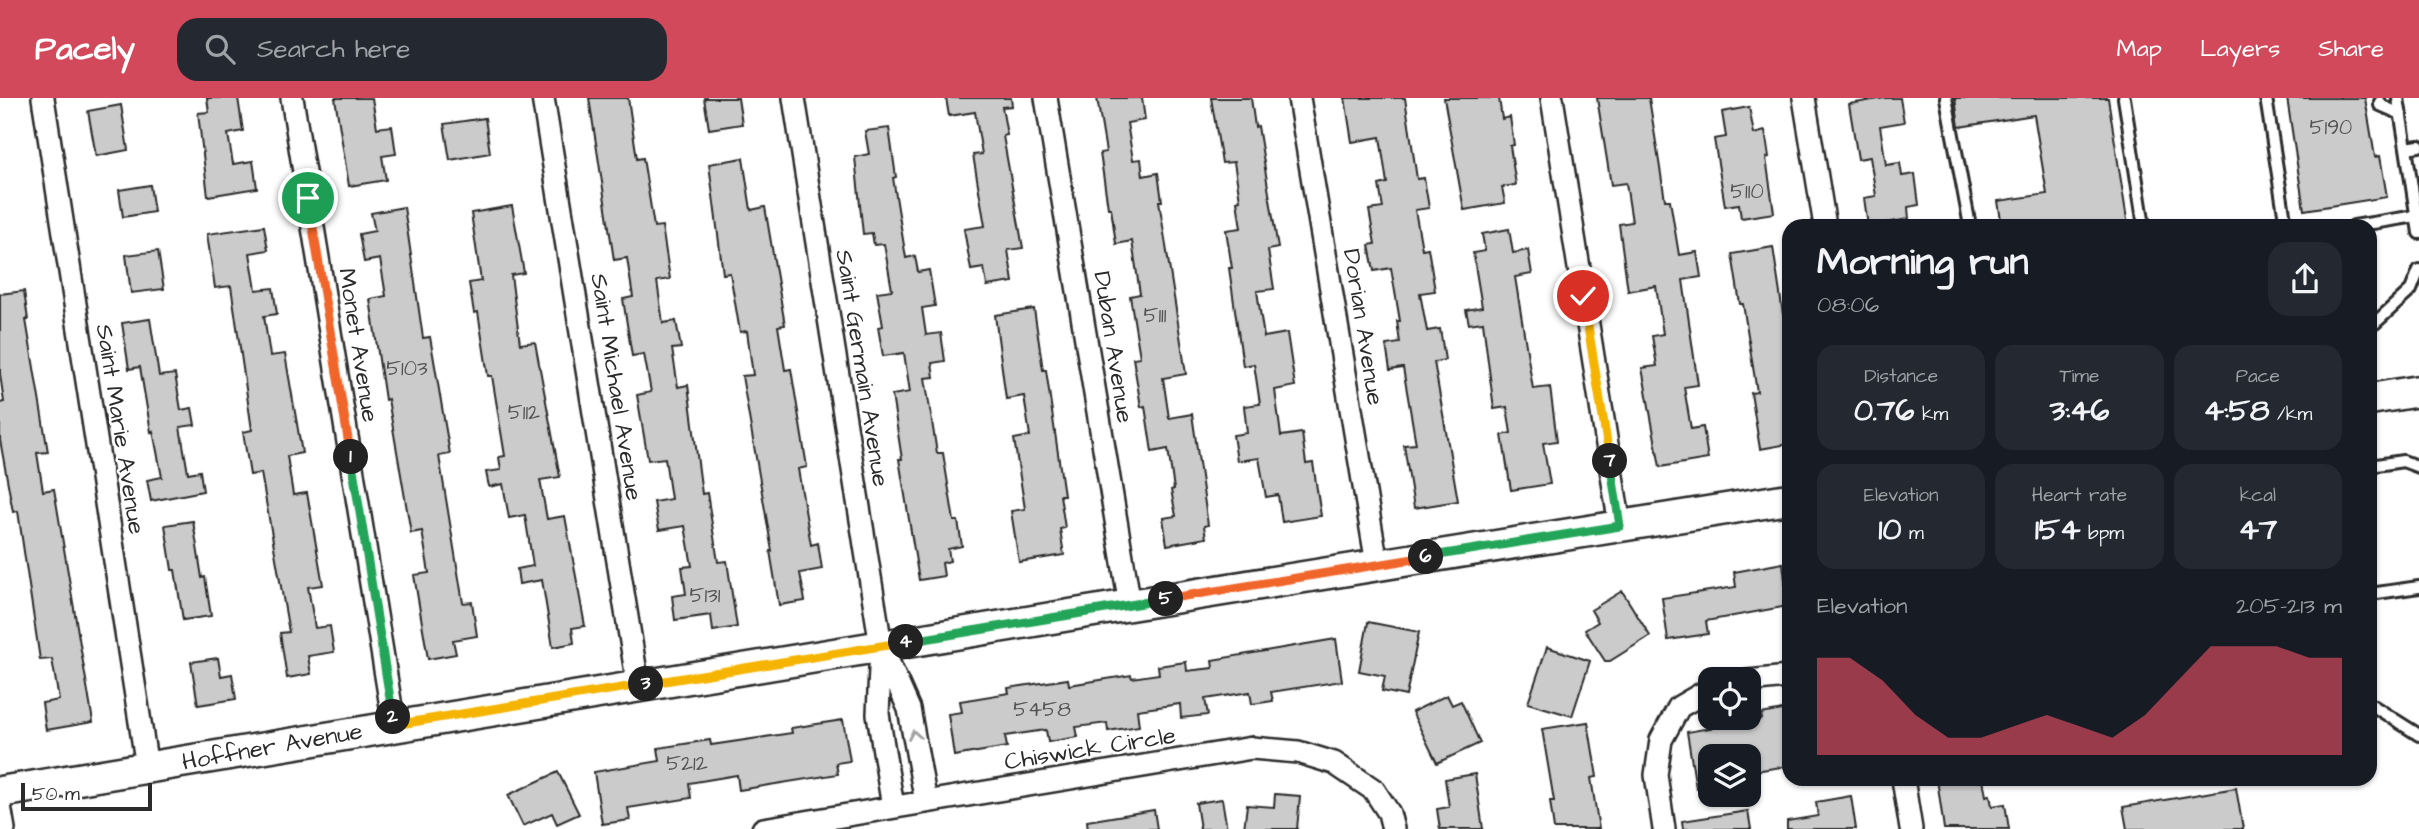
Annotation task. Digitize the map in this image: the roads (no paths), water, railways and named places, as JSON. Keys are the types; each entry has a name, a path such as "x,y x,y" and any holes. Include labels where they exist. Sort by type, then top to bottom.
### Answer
{"main road":[{"path":"2377,399 2419,391"},
{"name":"Hoffner Avenue","path":"0,792 1130,604 1782,500"}],"street":[{"name":"Saint Marie Avenue","path":"43,98 147,767"},
{"name":"Monet Avenue","path":"292,98 394,725"},
{"name":"Saint Michael Avenue","path":"543,98 638,685"},
{"name":"Saint Germain Avenue","path":"794,98 881,646"},
{"name":"Duban Avenue","path":"1046,98 1130,604"},
{"name":"Dorian Avenue","path":"1299,98 1377,565"},
{"path":"1552,98 1620,526"},
{"path":"1804,98 1824,219"},
{"path":"881,646 909,709 926,802"},
{"path":"881,646 878,714 893,807"},
{"path":"1761,680 1782,678"},
{"path":"1664,829 1656,775 1661,740 1679,707 1698,696"},
{"name":"Chiswick Circle","path":"763,829 1252,748 1298,752 1334,763 1374,790 1389,813 1393,829"},
{"path":"1904,786 1911,829"},
{"path":"0,806 4,829"}],"lane":[{"path":"1946,98 1969,219"},
{"path":"2124,98 2143,219"},
{"path":"2266,98 2285,219"},
{"path":"2398,98 2419,233"},
{"path":"2379,102 2380,105 2400,114"},
{"path":"2406,148 2419,146"},
{"path":"2377,222 2416,216"},
{"path":"2377,321 2411,290 2419,270"},
{"path":"2377,465 2403,461 2419,467"},
{"path":"2377,593 2419,587"},
{"path":"2377,708 2419,735"}]}
